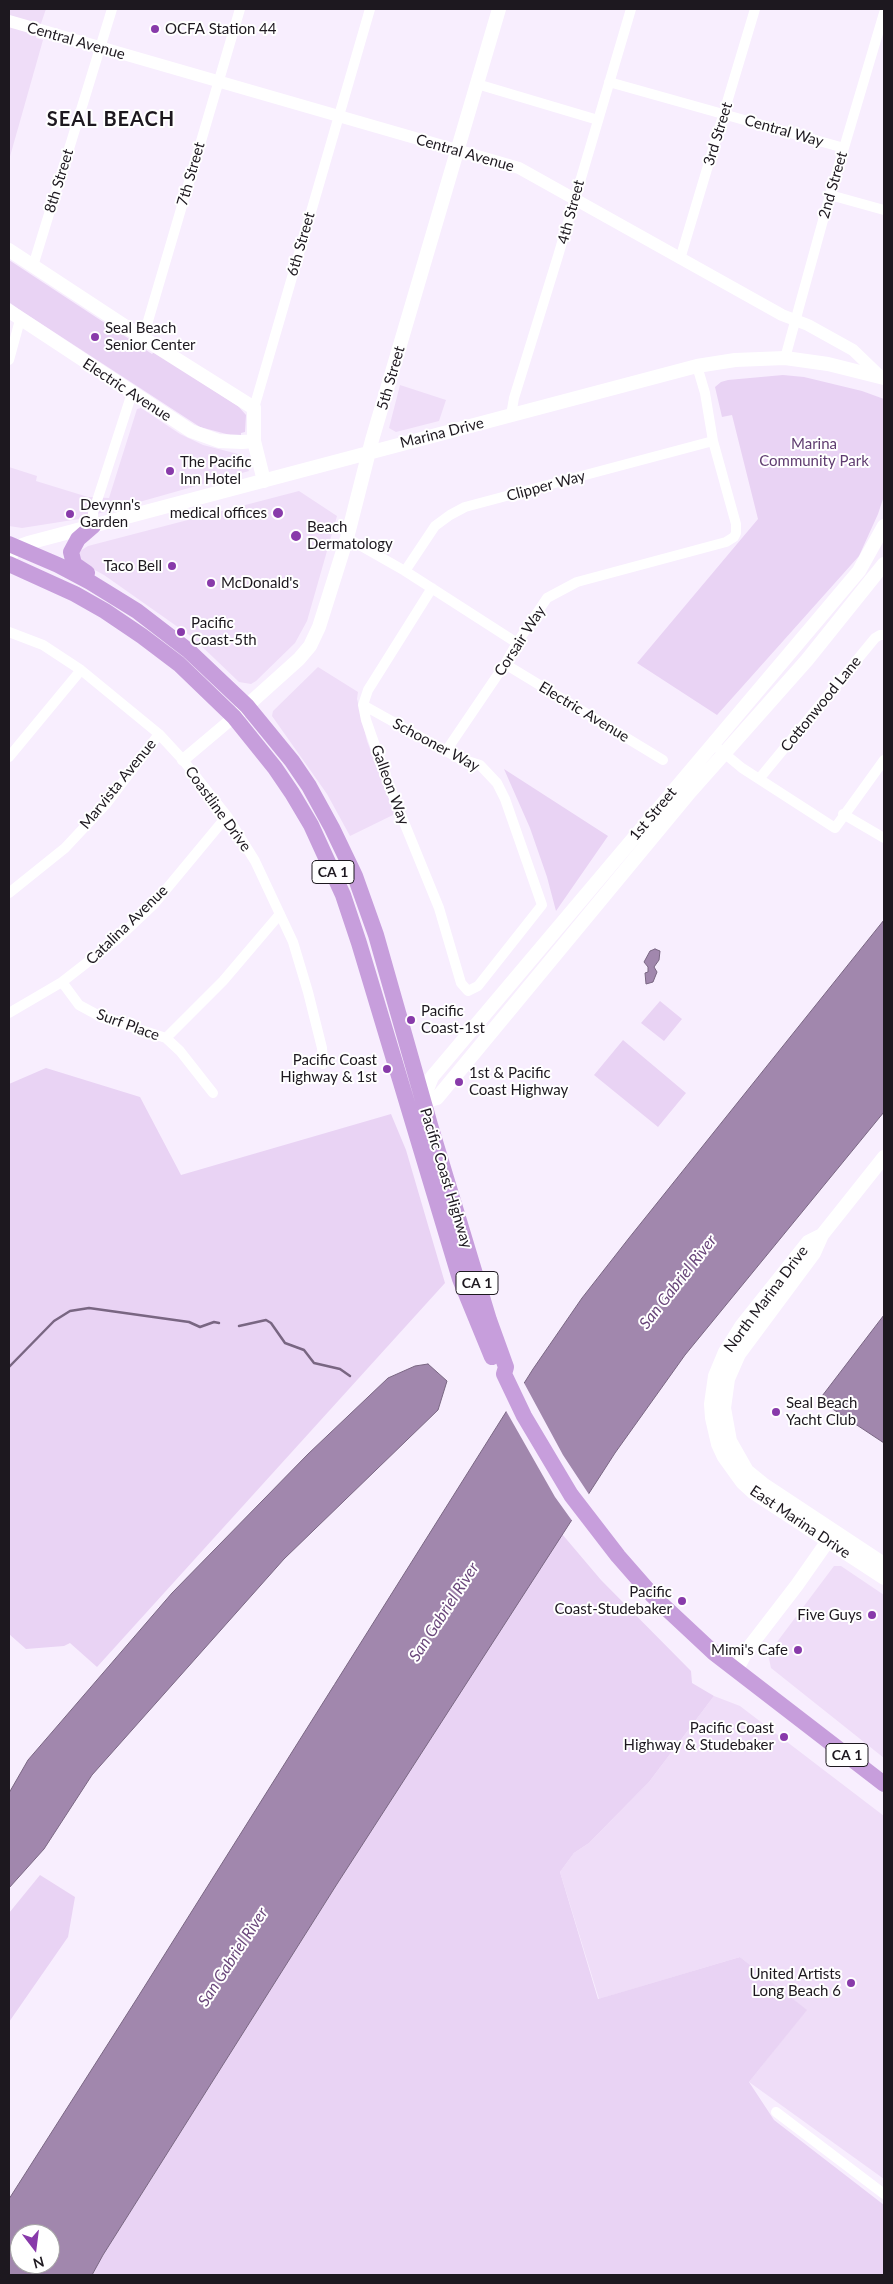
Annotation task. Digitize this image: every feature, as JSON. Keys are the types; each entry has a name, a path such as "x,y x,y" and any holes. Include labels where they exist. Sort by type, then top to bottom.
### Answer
{"highway":[{"path":"93,526 73,546 71,552 72,562 77,567 130,598 137,611"},
{"name":"Pacific Coast Highway","path":"9,564 75,594 105,611 178,664 234,717 292,793 311,824 343,895 460,1279 498,1371 505,1376 506,1367 489,1320 423,1102 376,935 355,876 309,786 247,706 190,651 137,611 82,578 12,549"},
{"path":"178,664 190,651"},
{"name":"CA 1","path":"505,1376 524,1416 553,1466 591,1522 653,1596 682,1625 736,1671 884,1784"}],"main road":[{"name":"5th Street","path":"234,717 280,678 310,646 319,627 347,538 369,453 499,9"},
{"path":"9,250 254,408"},
{"name":"Electric Avenue","path":"14,316 191,431 219,441 254,441"},
{"name":"Marina Drive","path":"12,549 697,366 736,360 785,358 828,364 883,378"},
{"name":"6th Street","path":"254,408 254,441 264,481"},
{"name":"1st Street","path":"410,1115 423,1102 432,1077 860,571 884,526"},
{"name":"1st Street","path":"423,1102 437,1098 690,792 807,660 884,564"},
{"name":"North Marina Drive","path":"729,1454 724,1408 728,1379 733,1365 814,1253 822,1235 884,1157"},
{"name":"East Marina Drive","path":"729,1454 763,1484 884,1578"},
{"path":"736,1671 747,1650 831,1536"},
{"name":"East Marina Drive","path":"831,1536 884,1564"}],"street":[{"name":"8th Street","path":"33,266 112,9"},
{"name":"7th Street","path":"143,338 240,9"},
{"name":"6th Street","path":"254,408 370,9"},
{"name":"4th Street","path":"511,415 514,398 631,9"},
{"name":"3rd Street","path":"680,259 755,9"},
{"name":"2nd Street","path":"785,358 830,195 884,13"},
{"name":"Central Avenue","path":"9,21 519,168 782,316 796,320 853,350 883,378"},
{"name":"Central Way","path":"609,82 844,148"},
{"path":"477,84 598,120"},
{"path":"830,195 884,210"},
{"path":"9,360 14,316"},
{"path":"697,366 705,393 713,441"},
{"path":"93,526 93,513 132,393"},
{"name":"Corsair Way","path":"446,751 547,598 577,582 726,542 736,533 736,524 713,441"},
{"name":"Clipper Way","path":"405,571 435,526 450,515 465,508 713,441"},
{"path":"347,538 405,571 517,643"},
{"path":"363,705 368,690 432,588"},
{"name":"Coastline Drive","path":"9,632 43,644 80,670 159,734 183,760 227,816 255,861 293,942 322,1048 323,1064"},
{"name":"Cottonwood Lane","path":"759,779 875,638 884,635"},
{"name":"Electric Avenue","path":"505,664 663,760"},
{"path":"9,757 80,670"},
{"name":"Schooner Way","path":"363,705 458,758 480,765 497,783 542,905"},
{"name":"Galleon Way","path":"363,705 366,720 390,788 439,908 461,983 468,991 478,986 542,905"},
{"path":"183,760 234,717"},
{"name":"Marvista Avenue","path":"9,893 65,848 107,803 159,734"},
{"path":"713,744 759,779 835,828 843,814 884,760"},
{"path":"843,814 884,838"},
{"name":"Catalina Avenue","path":"9,1013 62,982 116,940 154,904 227,816"},
{"path":"166,1038 223,980 280,914"},
{"name":"Surf Place","path":"62,982 79,1005 103,1018 166,1038 180,1051 213,1093"},
{"path":"776,2112 884,2194"}],"shaded area":[{"path":"9,9 46,9 36,38 43,40 9,160"},
{"path":"400,385 446,400 439,421 396,432 389,428"},
{"path":"141,408 180,434 203,445 242,455 249,471 79,519 22,528 9,526 9,467 37,476 36,481 88,497 109,498 137,409"},
{"path":"299,491 337,516 307,621 295,643 251,684 239,682 192,637 104,575 82,563 78,555 80,551 88,546"},
{"path":"318,667 358,692 357,699 367,741 395,814 350,836 327,794 272,716 273,711"},
{"path":"834,1566 841,1566 884,1595 884,1758 771,1668 768,1654"},
{"path":"714,1696 740,1706 884,1816 884,2179 749,2082 806,2010 740,1957 599,1999 560,1872 574,1853 589,1843 649,1782"}],"green space":[{"path":"9,260 152,354 154,352 238,406 246,415 245,432 241,433 241,437 200,427 17,308 9,302"},
{"name":"Marina Community Park","path":"783,375 804,377 862,391 884,399 884,496 859,556 717,715 637,663 758,519 732,415 722,417 715,387 721,382 728,380"},
{"path":"504,769 608,836 556,911 547,877 530,828"},
{"path":"660,1001 682,1019 664,1041 641,1023"},
{"path":"623,1040 686,1093 658,1127 594,1075"},
{"path":"46,1068 140,1097 181,1175 391,1114 406,1150 445,1283 97,1667 70,1643 64,1646 26,1649 9,1634 9,1084"},
{"path":"562,1534 601,1580 691,1671 692,1683 714,1696 649,1782 589,1843 574,1853 560,1872 598,1999 740,1957 807,2010 749,2082 774,2120 884,2205 884,2275 92,2275 337,1884"},
{"path":"40,1875 75,1897 68,1937 9,2022 9,1913"}],"water":[{"name":"San Gabriel River","path":"884,920 884,1112 685,1355 615,1453 337,1884 92,2275 9,2275 9,2199 533,1369 582,1298"},
{"path":"655,949 660,951 659,960 654,967 657,972 653,982 646,984 645,973 648,972 648,967 644,962 650,951"},
{"path":"884,1315 884,1443 819,1400"},
{"path":"428,1364 447,1381 438,1410 284,1559 92,1775 44,1849 9,1888 9,1793 28,1760 172,1593 308,1454 388,1378 415,1366"}],"pier":[{"path":"523,1381 563,1455 590,1496 573,1522 555,1497 505,1409"}],"waterway":[{"path":"9,1367 54,1321 70,1311 89,1308 189,1322 200,1327 214,1322 219,1323"},
{"path":"239,1326 266,1320 271,1323 285,1343 304,1350 314,1363 340,1369 350,1376"}],"place":[{"name":"OCFA Station 44","path":"155,29"},
{"name":"Seal Beach Senior Center","path":"95,337"},
{"name":"The Pacific Inn Hotel","path":"170,471"},
{"name":"medical offices","path":"278,513"},
{"name":"Devynn's Garden","path":"70,514"},
{"name":"Beach Dermatology","path":"296,536"},
{"name":"Taco Bell","path":"172,566"},
{"name":"McDonald's","path":"211,583"},
{"name":"Pacific Coast-5th","path":"181,632"},
{"name":"Pacific Coast-1st","path":"411,1020"},
{"name":"Pacific Coast Highway & 1st","path":"387,1069"},
{"name":"1st & Pacific Coast Highway","path":"459,1082"},
{"name":"Seal Beach Yacht Club","path":"776,1412"},
{"name":"Pacific Coast-Studebaker","path":"682,1601"},
{"name":"Five Guys","path":"872,1615"},
{"name":"Mimi's Cafe","path":"798,1650"},
{"name":"Pacific Coast Highway & Studebaker","path":"784,1737"},
{"name":"United Artists Long Beach 6","path":"851,1983"}],"district":[{"name":"SEAL BEACH","path":"111,120"}]}
